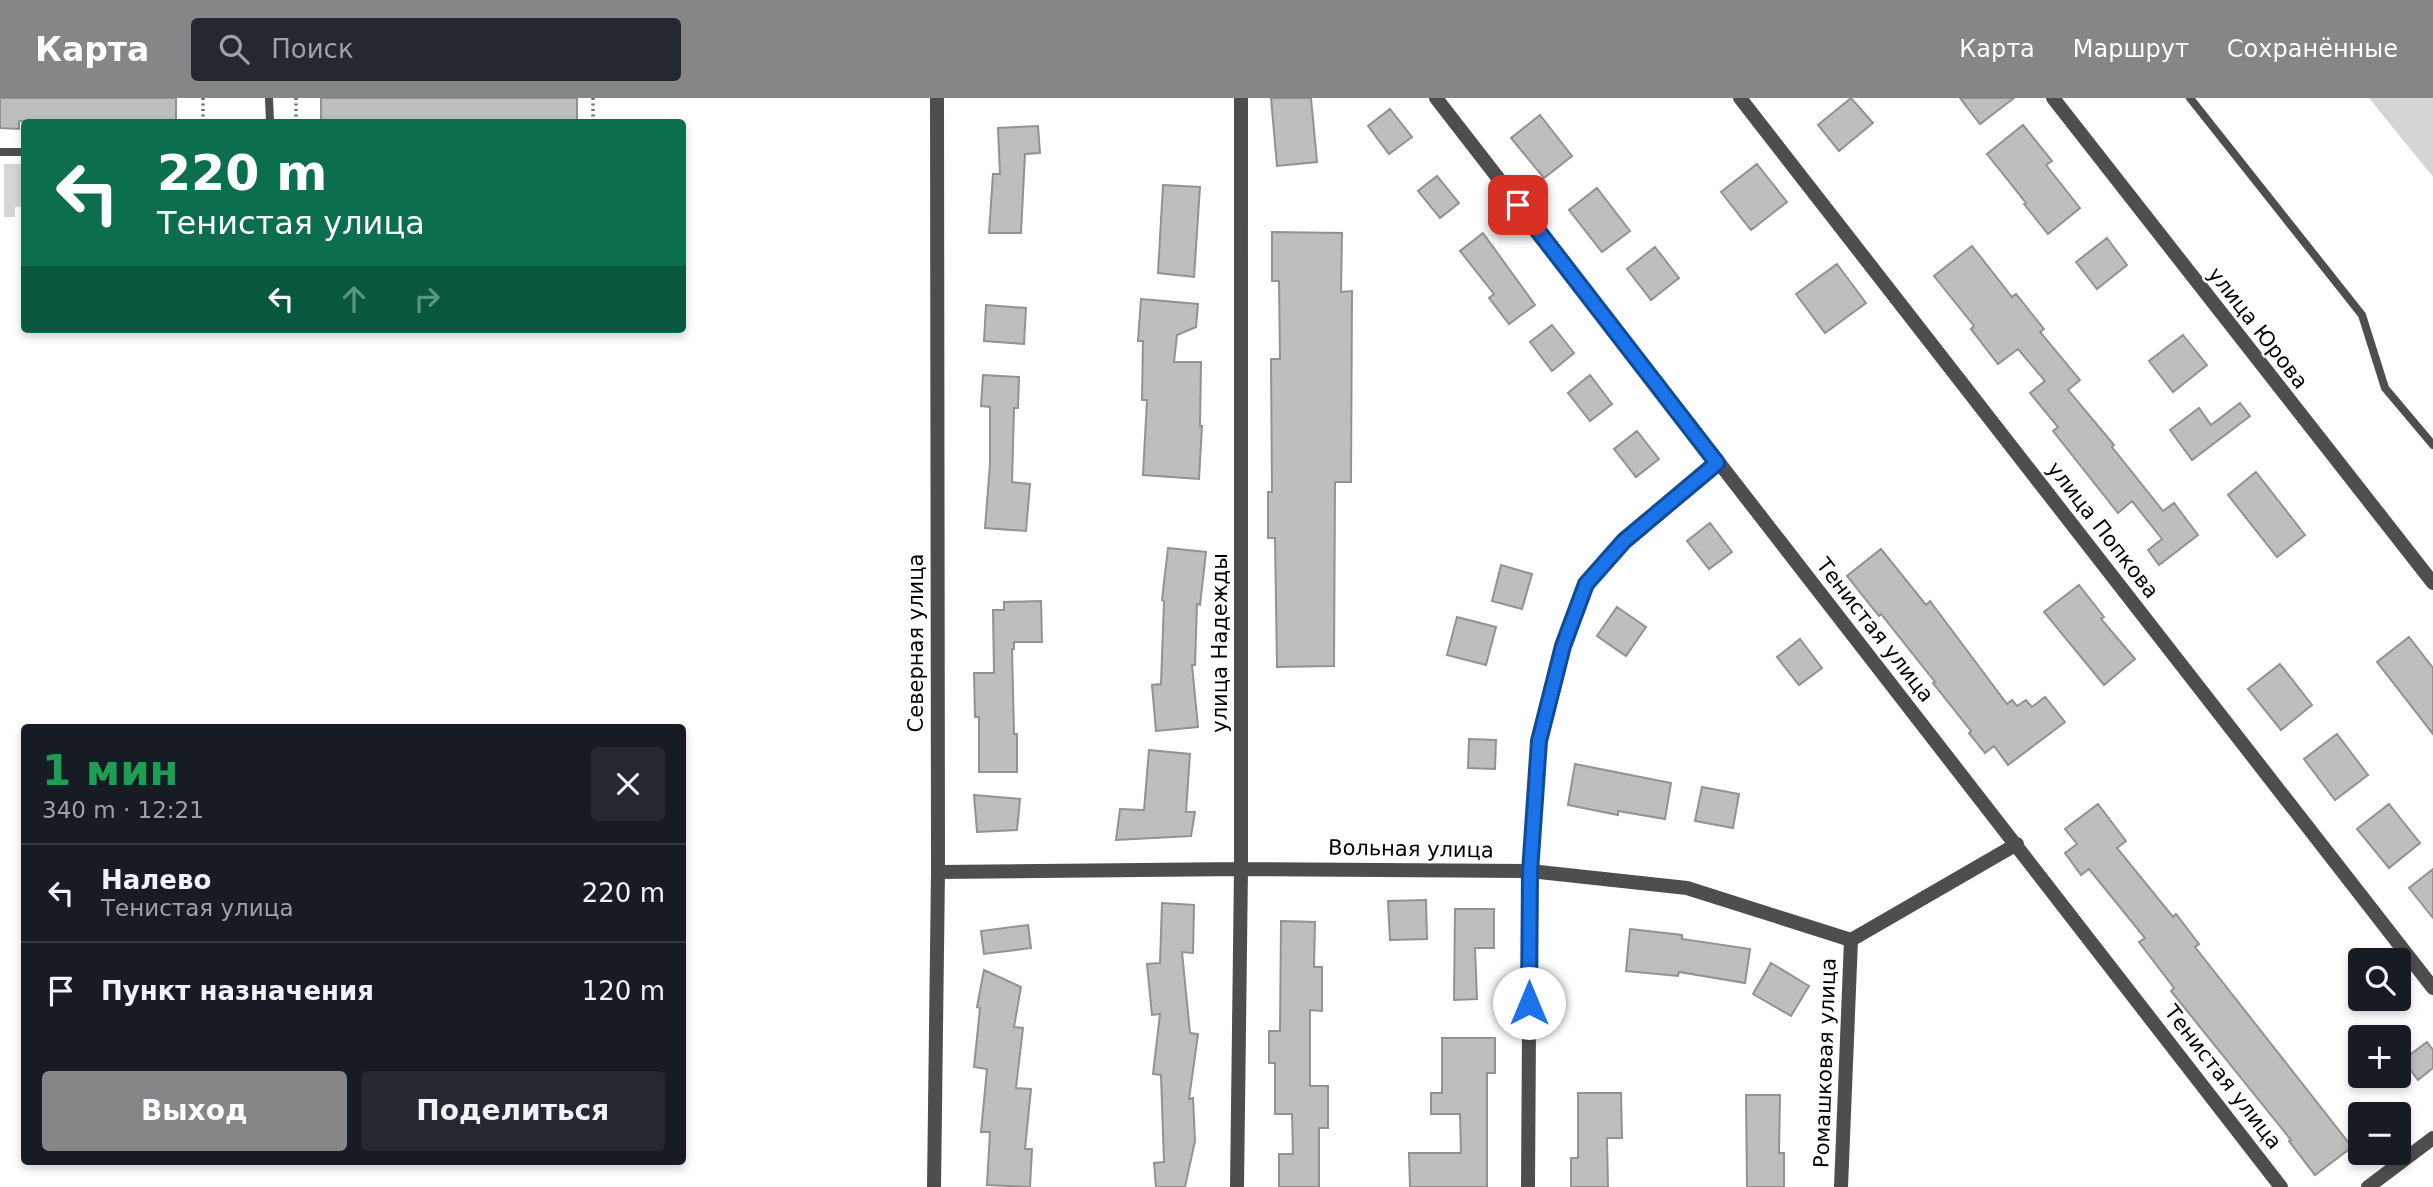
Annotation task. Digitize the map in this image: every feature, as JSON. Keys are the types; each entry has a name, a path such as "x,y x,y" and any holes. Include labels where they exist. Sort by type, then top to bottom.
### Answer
{"street":[{"name":"Северная улица","path":"934,1187 938,872 937,98"},
{"name":"улица Надежды","path":"1237,1187 1241,869 1241,98"},
{"name":"Тенистая улица","path":"1436,98 2281,1187"},
{"name":"улица Попкова","path":"1740,98 2433,988"},
{"name":"улица Юрова","path":"2053,98 2433,583"},
{"path":"1528,1187 1530,872 1539,741 1563,646 1586,584 1624,541 1717,463"},
{"path":"1852,940 2017,844"},
{"name":"Вольная улица","path":"938,872 1241,869 1530,872 1687,888 1852,940"},
{"name":"Ромашковая улица","path":"1841,1187 1852,940"},
{"path":"2368,1187 2433,1138"}],"lane":[{"path":"270,98 270,119"},
{"path":"2190,98 2362,315 2385,388 2433,445"},
{"path":"0,152 21,152"}],"path":[{"path":"203,98 203,119"},
{"path":"296,98 296,119"},
{"path":"593,98 593,119"}],"shaded area":[{"path":"2369,98 2433,98 2433,177"},
{"path":"4,164 21,164 21,206 15,207 15,217 4,217"}],"building":[{"path":"0,98 176,98 176,119 21,119 19,129 0,128"},
{"path":"321,98 577,98 577,119 321,119"},
{"path":"1271,98 1311,98 1317,162 1277,166"},
{"path":"1851,98 1873,123 1839,151 1818,125"},
{"path":"1960,98 2014,98 1980,124"},
{"path":"1390,109 1412,137 1389,154 1368,126"},
{"path":"1540,115 1572,156 1544,178 1511,138"},
{"path":"2023,125 2052,161 2046,165 2080,208 2048,234 1987,154"},
{"path":"1038,126 1040,153 1025,154 1021,233 989,233 993,174 1000,174 998,128"},
{"path":"1757,164 1787,202 1751,230 1721,192"},
{"path":"1437,176 1459,203 1440,218 1418,191"},
{"path":"1163,185 1200,187 1194,277 1158,273"},
{"path":"1597,188 1630,231 1602,252 1569,210"},
{"path":"1272,232 1342,233 1341,292 1352,291 1351,482 1335,482 1334,666 1277,667 1275,538 1268,538 1268,492 1272,492 1271,359 1280,359 1279,281 1272,281"},
{"path":"1483,233 1535,305 1509,324 1489,298 1494,294 1460,251"},
{"path":"2107,238 2127,265 2097,289 2076,262"},
{"path":"1972,246 2012,297 2016,294 2044,329 2040,332 2080,380 2068,390 2114,445 2112,447 2163,511 2174,503 2198,535 2159,565 2148,550 2162,539 2132,501 2118,513 2053,431 2058,427 2030,393 2045,381 2018,349 1998,364 1971,329 1974,326 1934,276"},
{"path":"1655,247 1679,278 1651,300 1627,269"},
{"path":"1837,264 1866,303 1825,333 1796,294"},
{"path":"1141,299 1198,304 1196,327 1177,335 1174,362 1201,362 1199,479 1143,475 1147,400 1142,400 1143,341 1138,341"},
{"path":"986,305 1026,308 1024,344 984,341"},
{"path":"1552,325 1574,353 1552,371 1530,342"},
{"path":"2183,335 2207,365 2173,392 2149,361"},
{"path":"983,375 1019,377 1018,408 1014,408 1012,482 1030,484 1026,531 985,528 990,464 990,407 981,406"},
{"path":"1590,375 1612,404 1590,421 1568,393"},
{"path":"2240,403 2250,416 2192,460 2170,430 2199,408 2211,425"},
{"path":"1637,431 1659,459 1636,477 1614,449"},
{"path":"2256,472 2305,535 2277,557 2228,495"},
{"path":"1710,523 1732,552 1709,569 1687,541"},
{"path":"1168,548 1206,552 1200,605 1197,604 1195,665 1192,665 1198,727 1156,731 1152,685 1161,684 1162,600"},
{"path":"1881,549 1926,605 1930,601 2007,704 2012,700 2017,706 2026,700 2032,707 2045,697 2065,722 2008,765 1994,746 1985,753 1933,683 1935,682 1847,576"},
{"path":"1501,565 1532,574 1522,609 1492,601"},
{"path":"2079,585 2104,617 2101,619 2135,659 2104,685 2044,612"},
{"path":"1041,601 1042,642 1014,642 1012,649 1017,772 979,772 979,717 975,717 974,673 994,673 993,610 1004,610 1004,602"},
{"path":"1617,607 1646,627 1626,656 1597,636"},
{"path":"1457,617 1496,627 1486,665 1447,655"},
{"path":"2409,637 2433,668 2433,734 2377,662"},
{"path":"1800,639 1822,668 1799,685 1777,657"},
{"path":"2280,664 2312,705 2281,730 2248,689"},
{"path":"2337,734 2368,775 2335,800 2304,759"},
{"path":"1469,739 1496,740 1495,769 1468,768"},
{"path":"1149,750 1190,754 1186,812 1195,812 1191,836 1116,840 1120,809 1144,810"},
{"path":"1575,764 1671,783 1665,819 1618,811 1618,815 1568,805"},
{"path":"1702,787 1739,794 1733,828 1695,821"},
{"path":"974,795 1020,799 1017,830 977,832"},
{"path":"2098,804 2126,841 2117,848 2173,917 2176,914 2199,944 2195,947 2348,1142 2348,1150 2315,1175 2289,1141 2291,1140 2171,991 2174,988 2139,942 2145,938 2089,869 2081,875 2065,853 2077,844 2065,829"},
{"path":"2389,804 2420,843 2389,868 2357,829"},
{"path":"2433,869 2433,918 2409,888"},
{"path":"1426,900 1427,939 1390,940 1388,901"},
{"path":"1162,903 1194,905 1193,953 1182,952 1190,1033 1198,1034 1189,1099 1193,1098 1195,1141 1185,1187 1156,1187 1154,1163 1164,1162 1161,1075 1153,1074 1160,1014 1152,1015 1147,964 1160,963"},
{"path":"1455,909 1494,909 1494,948 1475,948 1477,999 1454,1000"},
{"path":"1281,921 1315,922 1314,967 1322,967 1322,1011 1310,1010 1310,1086 1328,1086 1328,1128 1319,1128 1319,1187 1279,1187 1279,1154 1293,1154 1292,1114 1275,1114 1275,1063 1269,1063 1269,1031 1280,1031"},
{"path":"1028,925 1031,948 984,954 981,931"},
{"path":"1630,929 1682,935 1682,939 1750,949 1745,983 1679,972 1678,976 1626,971"},
{"path":"1771,963 1809,986 1791,1016 1753,994"},
{"path":"984,970 1021,987 1014,1027 1023,1028 1016,1088 1031,1089 1025,1149 1032,1149 1030,1187 987,1185 990,1132 981,1132 987,1069 974,1067 980,1008 977,1007"},
{"path":"1442,1038 1495,1038 1495,1073 1487,1073 1487,1187 1410,1187 1409,1153 1461,1153 1460,1114 1431,1114 1431,1093 1442,1093"},
{"path":"2427,1042 2433,1050 2433,1068 2418,1080 2411,1071 2411,1054"},
{"path":"1578,1093 1621,1093 1622,1138 1607,1138 1608,1187 1571,1187 1571,1158 1578,1158"},
{"path":"1746,1095 1780,1095 1779,1153 1784,1153 1784,1187 1747,1187"}],"route":[{"path":"1518,205 1717,463 1624,541 1586,584 1563,646 1539,741 1530,872 1529,1003"}]}
